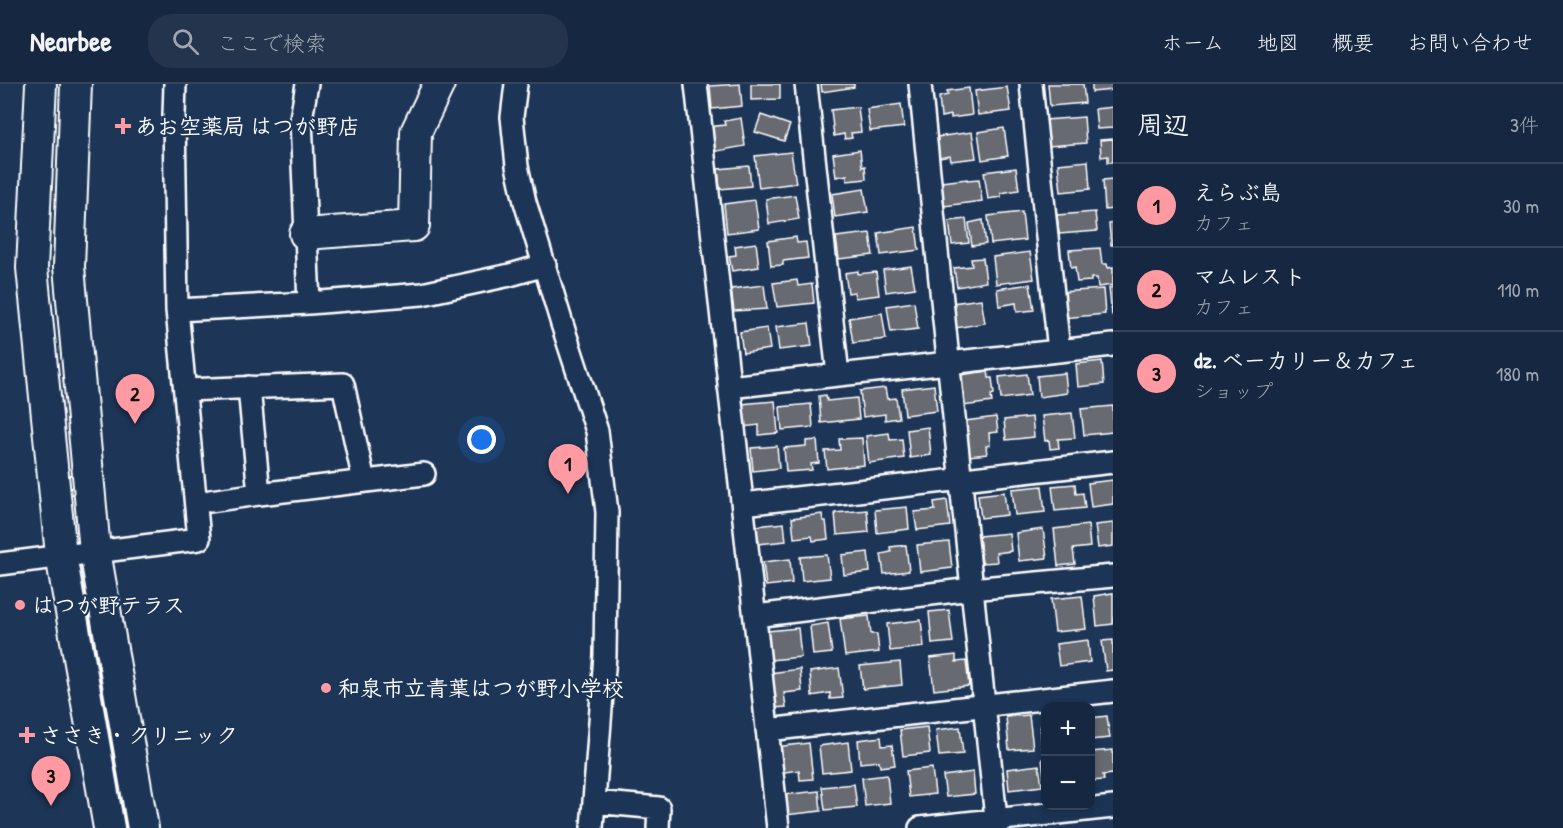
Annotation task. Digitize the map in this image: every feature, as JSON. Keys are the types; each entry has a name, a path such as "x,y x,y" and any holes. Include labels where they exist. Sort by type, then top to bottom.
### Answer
{"street":[{"path":"41,84 32,268 61,555 109,828"},
{"path":"76,84 69,267 95,551 143,828"},
{"path":"0,564 199,538 177,310 174,115 176,84"},
{"path":"307,84 301,119 309,303"},
{"path":"305,234 414,226 416,132 439,84"},
{"path":"516,84 512,117 517,166 525,202 597,431 607,512 605,655 592,828"},
{"path":"696,84 778,828"},
{"path":"806,84 838,375"},
{"path":"920,84 950,363 970,589 996,824"},
{"path":"1031,84 1059,351"},
{"path":"177,310 422,294 545,265"},
{"path":"729,387 1113,345"},
{"path":"184,390 343,384 364,481"},
{"path":"249,387 259,494"},
{"path":"743,504 1113,462"},
{"path":"210,501 424,474"},
{"path":"755,616 970,589 1113,576"},
{"path":"767,730 1113,691"},
{"path":"594,802 659,808 658,828"},
{"path":"920,828 996,824 1113,807"}],"building":[{"path":"740,84 742,106 712,109 710,86"},
{"path":"751,84 780,84 780,99 751,100"},
{"path":"821,84 854,84 854,87 822,92"},
{"path":"1048,84 1083,84 1085,103 1050,106"},
{"path":"1092,84 1113,84 1113,90 1092,92"},
{"path":"1007,87 1011,111 978,115 975,91"},
{"path":"969,88 972,115 941,117 939,97 948,95 947,91"},
{"path":"901,104 904,127 870,131 867,109"},
{"path":"858,107 861,132 851,133 852,138 845,139 844,134 834,136 831,110"},
{"path":"1113,107 1113,128 1097,129 1095,109"},
{"path":"761,115 790,125 784,141 755,132"},
{"path":"1084,117 1086,143 1048,146 1045,120"},
{"path":"741,118 745,146 712,152 708,127 725,125 724,121"},
{"path":"1004,128 1008,156 982,160 978,132"},
{"path":"972,132 976,158 951,161 950,156 939,158 937,137"},
{"path":"1113,139 1113,162 1108,162 1108,156 1101,157 1100,140"},
{"path":"860,150 866,179 847,181 847,175 836,177 833,154"},
{"path":"791,152 796,183 759,188 755,156"},
{"path":"1088,161 1090,189 1061,192 1058,164"},
{"path":"749,166 751,186 720,189 718,169"},
{"path":"1016,168 1019,190 1001,193 1001,197 988,199 984,172"},
{"path":"979,179 982,201 944,206 941,182"},
{"path":"1113,179 1113,209 1105,210 1103,180"},
{"path":"864,189 868,212 835,217 832,194"},
{"path":"795,195 799,219 769,224 766,199"},
{"path":"755,200 759,229 727,233 724,204"},
{"path":"1022,212 1025,240 991,244 988,216"},
{"path":"1095,212 1097,231 1059,234 1057,215"},
{"path":"966,219 969,243 952,245 949,221"},
{"path":"983,220 986,244 972,246 969,223"},
{"path":"1113,223 1113,245 1111,245 1109,224"},
{"path":"916,227 919,250 881,255 878,233"},
{"path":"870,233 873,255 839,259 836,237"},
{"path":"796,237 797,243 806,242 808,258 783,261 783,265 771,266 768,241"},
{"path":"756,243 759,267 732,271 729,256 736,255 735,246"},
{"path":"1100,248 1102,264 1107,264 1108,268 1113,267 1113,285 1098,287 1097,278 1077,282 1075,267 1071,268 1069,250"},
{"path":"1030,252 1034,279 996,284 993,257"},
{"path":"983,258 986,282 957,287 954,268 972,266 971,259"},
{"path":"911,266 915,288 886,292 883,270"},
{"path":"858,271 858,274 876,272 879,295 855,298 854,292 848,293 845,273"},
{"path":"797,280 798,286 812,284 814,303 777,307 773,283"},
{"path":"1030,284 1034,310 1017,312 1016,303 999,306 997,289"},
{"path":"764,285 767,309 734,311 731,289"},
{"path":"1113,287 1113,315 1112,315 1109,288"},
{"path":"1103,289 1105,314 1063,318 1061,292"},
{"path":"981,299 985,323 956,328 952,303"},
{"path":"914,302 918,329 891,332 887,306"},
{"path":"882,313 886,339 853,343 849,318"},
{"path":"809,323 812,346 779,350 776,327"},
{"path":"767,328 770,349 743,353 740,332"},
{"path":"1102,361 1104,384 1078,387 1076,364"},
{"path":"988,371 989,378 992,378 994,394 991,395 992,402 963,406 960,375"},
{"path":"1065,373 1067,393 1039,397 1037,376"},
{"path":"1027,374 1030,395 1001,399 999,377"},
{"path":"934,385 937,411 905,415 902,389"},
{"path":"885,388 887,399 896,398 899,418 885,420 885,414 863,417 860,391"},
{"path":"826,395 827,401 857,398 859,419 821,423 819,396"},
{"path":"775,401 778,433 759,435 759,425 743,427 741,404"},
{"path":"811,404 813,427 782,430 780,407"},
{"path":"1113,406 1113,432 1084,435 1081,409"},
{"path":"1072,413 1075,438 1058,439 1059,448 1050,449 1049,440 1045,441 1042,416"},
{"path":"996,417 998,432 989,433 990,445 986,446 987,454 969,456 965,421"},
{"path":"1032,417 1034,437 1006,440 1004,420"},
{"path":"928,427 931,455 910,458 907,430"},
{"path":"889,433 890,440 902,439 904,458 869,463 866,436"},
{"path":"862,438 864,465 827,469 825,451 840,450 839,439"},
{"path":"817,440 819,463 811,464 812,470 786,472 784,448 806,446 806,441"},
{"path":"777,446 779,468 753,471 751,448"},
{"path":"1113,480 1113,504 1091,507 1088,483"},
{"path":"1075,484 1076,494 1083,493 1085,508 1055,511 1052,486"},
{"path":"1042,486 1045,512 1015,515 1012,489"},
{"path":"1004,492 1007,515 981,518 978,495"},
{"path":"947,500 950,526 917,530 914,512 935,510 934,502"},
{"path":"907,507 909,529 877,533 875,510"},
{"path":"867,510 869,532 837,535 835,513"},
{"path":"822,514 823,521 826,521 828,539 813,541 812,536 794,538 792,518"},
{"path":"784,523 786,541 758,544 756,526"},
{"path":"1113,523 1113,546 1098,548 1095,525"},
{"path":"1088,525 1090,547 1073,549 1075,564 1058,566 1054,529"},
{"path":"1043,529 1047,558 1019,561 1016,533"},
{"path":"1009,533 1011,551 996,553 997,562 982,563 979,536"},
{"path":"949,542 952,568 920,572 917,545"},
{"path":"906,545 909,571 884,574 881,554 891,552 890,547"},
{"path":"868,552 870,572 844,575 842,555"},
{"path":"827,555 830,578 802,581 800,557"},
{"path":"790,559 792,583 766,586 763,562"},
{"path":"1113,593 1113,624 1097,626 1094,596"},
{"path":"1082,596 1086,629 1055,632 1051,599"},
{"path":"949,610 953,642 932,644 929,612"},
{"path":"869,616 871,634 877,634 879,652 845,656 840,619"},
{"path":"921,620 924,647 890,651 887,624"},
{"path":"828,623 832,653 813,655 810,626"},
{"path":"798,628 801,657 770,660 767,631"},
{"path":"1088,640 1090,662 1059,666 1056,644"},
{"path":"1113,640 1113,670 1106,671 1102,641"},
{"path":"956,655 956,662 966,661 969,686 934,690 930,658"},
{"path":"900,662 902,685 863,689 860,666"},
{"path":"839,668 843,698 830,699 830,693 812,696 810,672"},
{"path":"800,669 802,691 784,693 786,707 774,708 770,673"},
{"path":"1029,715 1033,748 1009,750 1006,717"},
{"path":"1107,716 1110,738 1095,740 1095,717"},
{"path":"927,727 930,753 903,756 900,730"},
{"path":"960,727 963,754 939,756 936,730"},
{"path":"881,737 882,746 892,745 895,765 880,767 879,761 860,763 858,740"},
{"path":"848,742 851,770 822,773 819,746"},
{"path":"809,743 813,779 800,780 799,770 778,773 775,747"},
{"path":"1113,750 1113,774 1103,775 1104,780 1095,781 1095,752"},
{"path":"1039,765 1041,786 1009,790 1007,769"},
{"path":"932,768 935,794 909,797 906,771"},
{"path":"973,772 975,794 946,797 943,776"},
{"path":"887,775 890,803 865,806 862,778"},
{"path":"854,784 857,807 825,810 822,787"},
{"path":"819,791 821,811 785,815 782,795"}],"place":[{"name":"あお空薬局 はつが野店","path":"123,126"},
{"name":"マムレスト","path":"135,424"},
{"name":"えらぶ島","path":"568,494"},
{"name":"はつが野テラス","path":"20,605"},
{"name":"和泉市立青葉はつが野小学校","path":"326,688"},
{"name":"ささき・クリニック","path":"27,735"},
{"name":"dz. ベーカリー＆カフェ","path":"51,806"}]}
